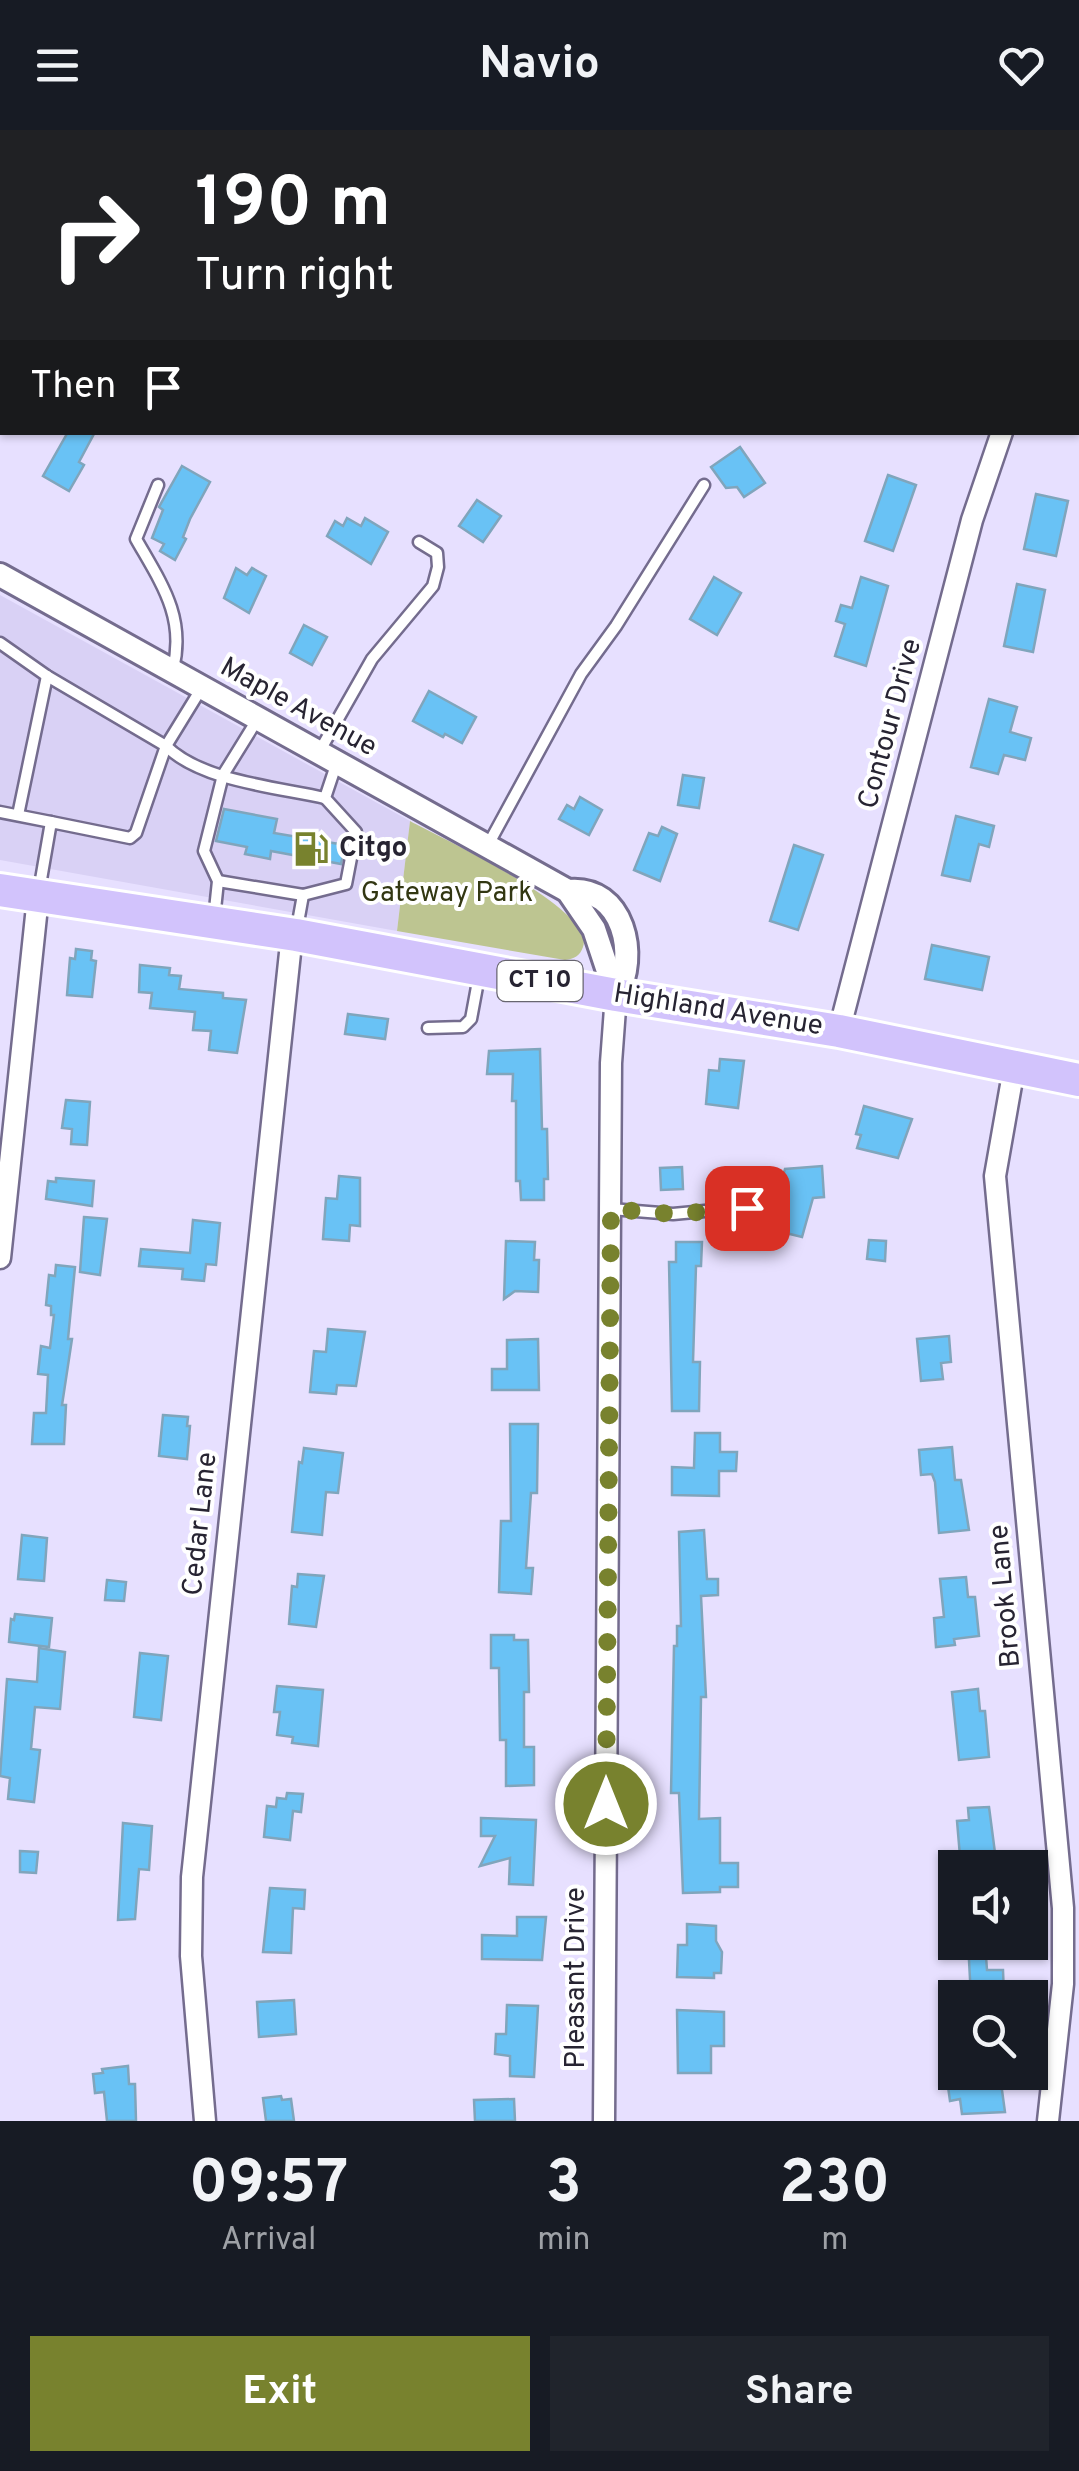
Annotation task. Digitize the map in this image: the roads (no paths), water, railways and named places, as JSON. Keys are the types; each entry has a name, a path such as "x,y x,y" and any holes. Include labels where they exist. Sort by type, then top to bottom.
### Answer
{"highway":[{"name":"Highland Avenue","path":"0,890 294,935 616,996 839,1031 1079,1080"}],"street":[{"name":"Contour Drive","path":"839,1031 972,520 1001,435"},
{"name":"Maple Avenue","path":"0,575 568,891 602,944 616,996"},
{"path":"0,1258 38,897"},
{"name":"Cedar Lane","path":"206,2121 191,1956 192,1877 294,935"},
{"name":"Pleasant Drive","path":"604,2121 610,1063 616,996"},
{"name":"Brook Lane","path":"1014,1068 995,1176 1063,1908 1063,1984 1048,2121"}],"lane":[{"path":"158,484 136,540 166,592 180,642 172,672"},
{"path":"488,846 580,674 616,626 704,485"},
{"path":"324,798 327,760 372,659 433,586 437,554 419,542"},
{"path":"0,643 47,676 166,746 181,761 223,775 324,798 356,832 346,884 302,894 218,881"},
{"path":"18,815 47,676"},
{"path":"0,812 130,838 142,822 166,746 202,689"},
{"path":"213,923 218,881 204,851 223,775 257,720"},
{"path":"38,897 51,822"},
{"path":"294,935 302,894"},
{"path":"428,1028 449,1030 463,1027 471,1019 480,970"},
{"path":"611,1209 674,1214 747,1208 768,1212"}],"place":[{"name":"Citgo","path":"311,849"}],"park label":[{"name":"Gateway Park","path":"447,894"}]}
